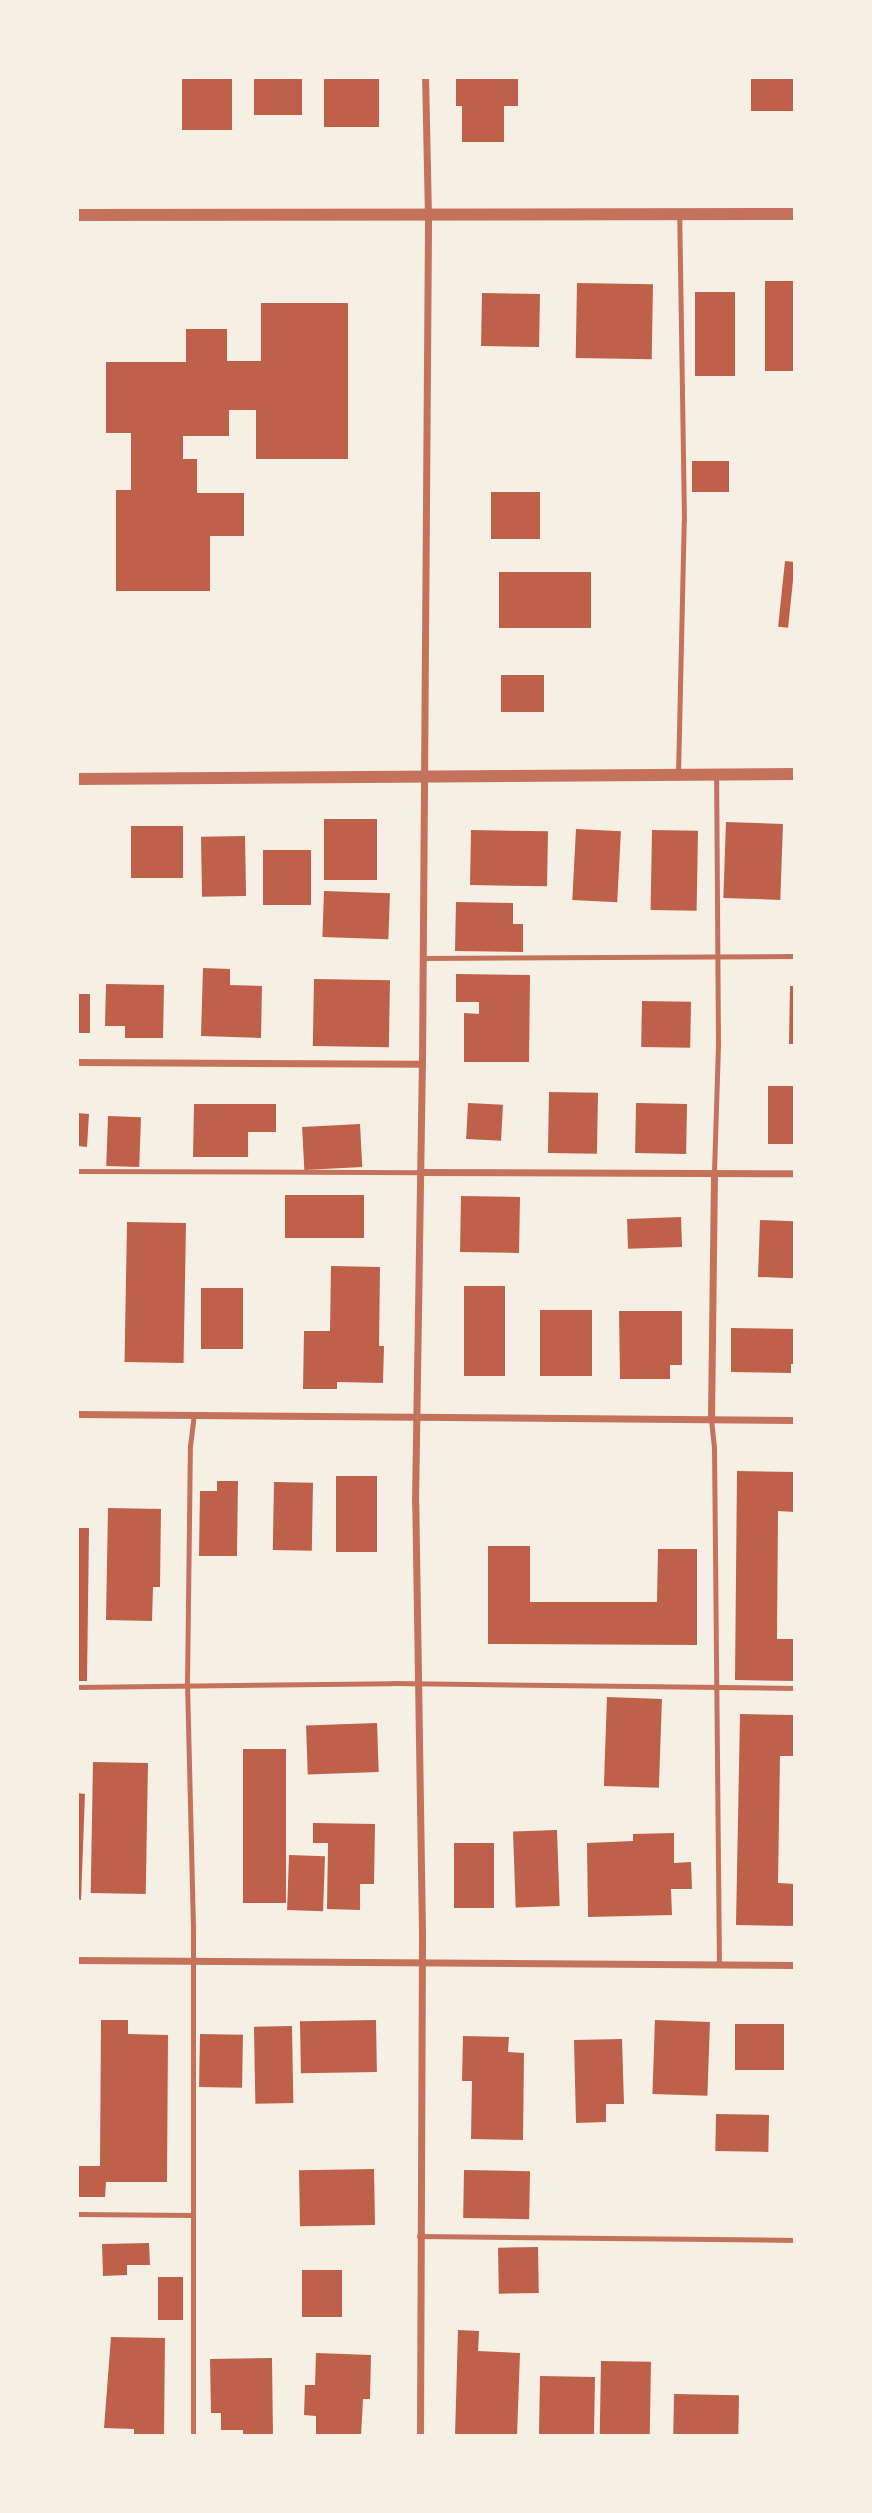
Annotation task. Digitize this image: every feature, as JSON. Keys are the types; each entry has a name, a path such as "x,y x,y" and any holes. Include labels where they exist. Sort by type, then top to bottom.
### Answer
{"street":[{"path":"420,2436 422,1963 415,1418 423,958 428,216 425,77"},
{"path":"77,215 795,214"},
{"path":"77,779 795,774"},
{"path":"77,1062 422,1064"},
{"path":"420,1172 795,1173"},
{"path":"711,1419 714,1172"},
{"path":"77,1414 795,1420"},
{"path":"77,1960 795,1965"}],"lane":[{"path":"678,775 684,520 679,214"},
{"path":"714,1172 717,774"},
{"path":"423,958 795,956"},
{"path":"77,1171 420,1172"},
{"path":"194,1414 187,1685 193,1961 194,2436"},
{"path":"711,1419 714,1447 719,1965"},
{"path":"77,1687 717,1685 795,1688"},
{"path":"77,2214 192,2215"},
{"path":"419,2236 795,2240"}],"building":[{"path":"182,77 232,77 232,130 182,130"},
{"path":"254,77 302,77 302,115 254,115"},
{"path":"324,77 379,77 379,127 324,127"},
{"path":"456,77 518,79 518,106 504,106 504,142 462,142 462,106 456,106"},
{"path":"751,77 795,77 795,111 751,111"},
{"path":"765,281 795,281 795,371 765,371"},
{"path":"577,283 653,284 652,359 576,358"},
{"path":"695,292 735,292 735,376 695,376"},
{"path":"482,293 540,294 539,347 481,346"},
{"path":"261,303 348,303 348,459 256,459 256,410 229,410 229,436 183,436 183,459 197,459 197,493 244,493 244,536 210,536 210,591 116,591 116,490 131,490 131,433 106,433 106,362 186,362 186,329 227,329 227,361 261,361"},
{"path":"692,461 729,461 729,492 692,492"},
{"path":"491,492 540,492 540,539 491,539"},
{"path":"785,561 795,562 788,628 778,627"},
{"path":"499,572 591,572 591,628 499,628"},
{"path":"501,675 544,675 544,712 501,712"},
{"path":"324,819 377,819 377,880 324,880"},
{"path":"726,822 783,824 780,900 723,898"},
{"path":"131,826 183,826 183,878 131,878"},
{"path":"576,829 621,831 617,902 572,900"},
{"path":"471,830 548,831 547,886 470,885"},
{"path":"652,830 698,831 697,911 651,910"},
{"path":"245,836 246,896 202,897 201,837"},
{"path":"263,850 311,850 311,905 263,905"},
{"path":"324,891 390,893 388,939 322,937"},
{"path":"456,902 513,903 513,924 523,924 523,952 455,951"},
{"path":"203,968 230,969 230,985 262,986 261,1038 201,1036"},
{"path":"456,974 530,975 529,1062 464,1062 464,1013 479,1014 479,1002 456,1002"},
{"path":"314,979 390,980 389,1047 313,1046"},
{"path":"106,984 164,985 163,1038 125,1038 125,1026 105,1026"},
{"path":"790,986 795,986 795,1044 789,1044"},
{"path":"77,994 90,994 90,1033 77,1033"},
{"path":"642,1001 691,1002 690,1048 641,1047"},
{"path":"768,1086 795,1086 795,1144 768,1144"},
{"path":"549,1092 598,1093 597,1154 548,1153"},
{"path":"468,1103 503,1105 501,1141 466,1139"},
{"path":"636,1103 687,1104 686,1154 635,1153"},
{"path":"194,1104 276,1104 276,1132 248,1132 248,1157 193,1157"},
{"path":"77,1113 89,1114 87,1147 77,1146"},
{"path":"108,1116 141,1117 139,1167 106,1166"},
{"path":"360,1124 362,1167 304,1170 302,1127"},
{"path":"285,1195 364,1195 364,1238 285,1238"},
{"path":"461,1196 520,1197 519,1253 460,1252"},
{"path":"681,1217 682,1247 628,1249 627,1219"},
{"path":"760,1220 795,1221 793,1278 758,1277"},
{"path":"127,1222 186,1223 184,1363 125,1362"},
{"path":"331,1266 380,1267 379,1346 384,1346 383,1383 337,1382 337,1389 303,1389 304,1331 330,1331"},
{"path":"464,1286 505,1286 505,1376 464,1376"},
{"path":"201,1288 243,1288 243,1349 201,1349"},
{"path":"540,1310 592,1310 592,1376 540,1376"},
{"path":"619,1311 682,1311 682,1365 670,1365 670,1379 620,1379"},
{"path":"731,1328 795,1329 795,1364 791,1364 791,1373 731,1372"},
{"path":"737,1471 795,1472 795,1512 778,1511 777,1639 795,1639 795,1681 735,1680"},
{"path":"336,1476 377,1476 377,1552 336,1552"},
{"path":"217,1481 238,1481 237,1556 199,1556 200,1491 217,1491"},
{"path":"274,1482 313,1483 312,1551 273,1550"},
{"path":"108,1508 161,1509 160,1587 153,1587 152,1621 106,1620"},
{"path":"77,1528 89,1528 87,1681 77,1681"},
{"path":"488,1546 530,1546 530,1602 657,1602 658,1549 697,1549 697,1645 488,1644"},
{"path":"607,1697 662,1699 659,1788 604,1786"},
{"path":"740,1714 795,1715 795,1756 780,1756 778,1883 795,1884 795,1926 736,1925"},
{"path":"377,1723 379,1772 308,1774 306,1725"},
{"path":"243,1749 286,1749 286,1903 243,1903"},
{"path":"93,1762 148,1763 146,1894 91,1893"},
{"path":"77,1793 85,1794 81,1900 77,1899"},
{"path":"313,1823 375,1824 374,1884 360,1884 360,1910 327,1909 328,1843 313,1843"},
{"path":"557,1830 560,1906 516,1907 513,1832"},
{"path":"674,1833 674,1863 691,1862 692,1889 671,1889 672,1915 588,1917 587,1843 633,1841 633,1834"},
{"path":"454,1843 494,1843 494,1908 454,1908"},
{"path":"289,1855 325,1856 323,1911 287,1910"},
{"path":"101,2020 128,2020 128,2034 168,2035 167,2182 106,2182 105,2197 77,2197 77,2166 100,2166"},
{"path":"376,2020 377,2072 301,2073 300,2021"},
{"path":"655,2020 710,2022 707,2096 652,2094"},
{"path":"735,2024 784,2024 784,2070 735,2070"},
{"path":"292,2026 293,2103 255,2104 254,2027"},
{"path":"200,2034 243,2035 242,2088 199,2087"},
{"path":"463,2036 509,2037 508,2052 524,2053 523,2140 471,2139 472,2081 462,2081"},
{"path":"622,2039 624,2104 606,2104 606,2122 576,2123 574,2040"},
{"path":"716,2114 769,2115 768,2152 715,2151"},
{"path":"374,2169 375,2225 300,2226 299,2170"},
{"path":"464,2170 530,2171 529,2219 463,2218"},
{"path":"149,2243 150,2265 127,2265 127,2275 103,2276 102,2244"},
{"path":"538,2247 539,2293 499,2294 498,2248"},
{"path":"302,2270 342,2270 342,2317 302,2317"},
{"path":"158,2277 183,2277 183,2320 158,2320"},
{"path":"458,2330 479,2331 478,2351 520,2353 517,2436 455,2436"},
{"path":"111,2337 165,2338 164,2436 134,2436 134,2429 104,2428"},
{"path":"316,2353 371,2355 370,2399 363,2399 361,2436 316,2436 316,2416 304,2415 305,2385 315,2385"},
{"path":"272,2358 273,2436 243,2436 243,2430 221,2430 221,2413 211,2413 210,2359"},
{"path":"601,2361 651,2362 650,2436 600,2436"},
{"path":"540,2376 595,2377 594,2436 539,2436"},
{"path":"674,2394 739,2395 738,2436 673,2436"}]}
